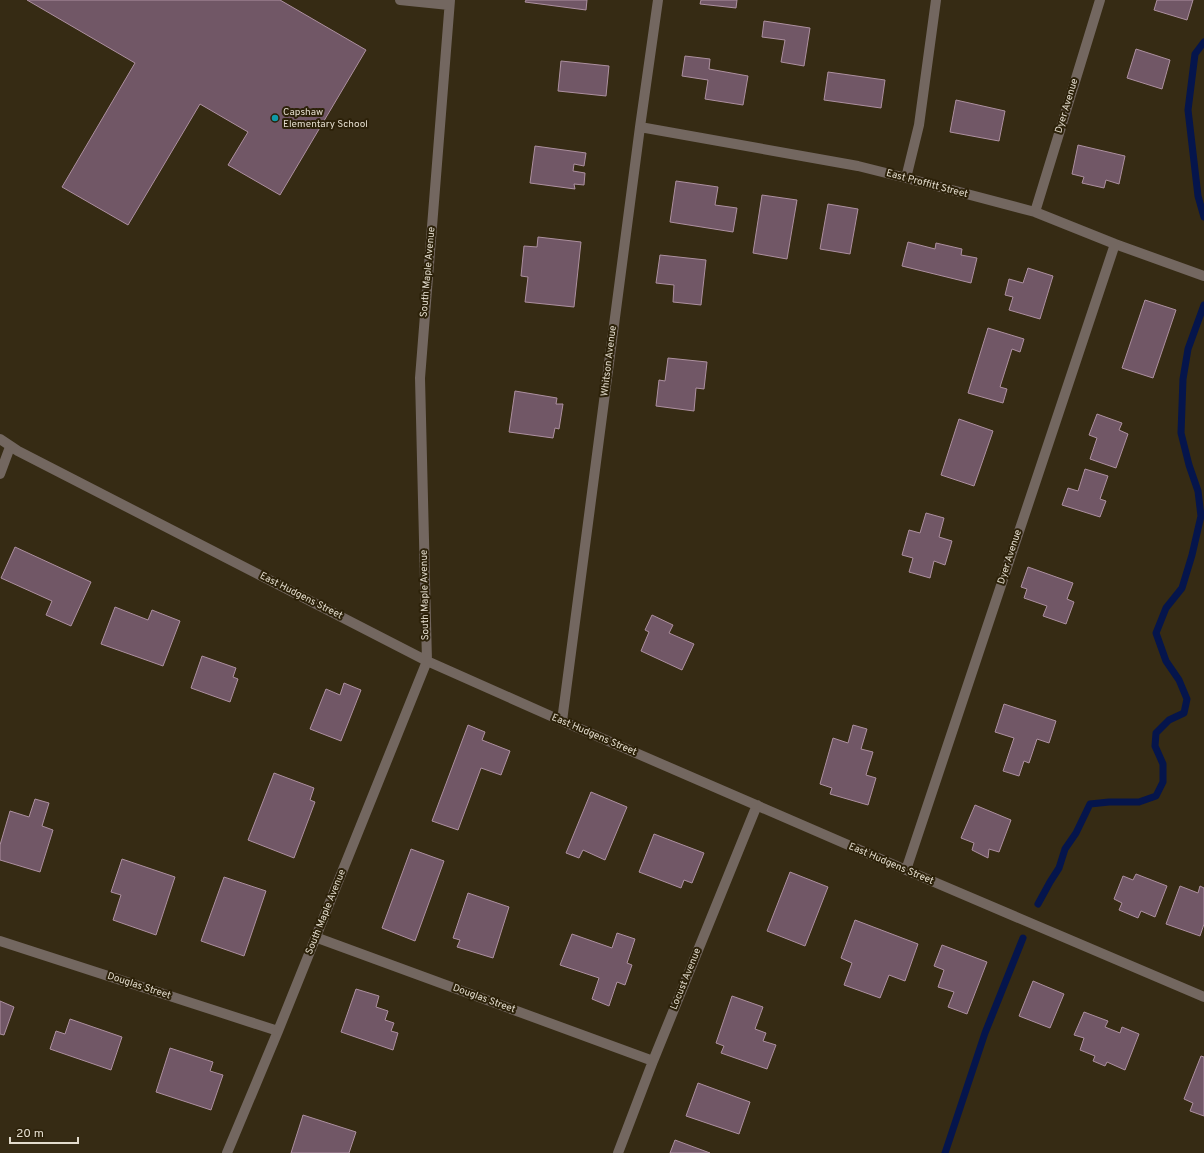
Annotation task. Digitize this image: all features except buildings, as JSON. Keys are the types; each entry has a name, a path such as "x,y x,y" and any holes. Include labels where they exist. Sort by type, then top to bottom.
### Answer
{"street":[{"path":"400,0 450,2"},
{"name":"Whitson Avenue","path":"562,721 658,0"},
{"path":"906,178 919,125 936,0"},
{"name":"Dyer Avenue","path":"1035,212 1100,0"},
{"name":"South Maple Avenue","path":"227,1153 278,1032 427,660 420,378 450,2"},
{"name":"East Proffitt Street","path":"640,127 858,166 1035,212 1115,244 1204,276"},
{"name":"Dyer Avenue","path":"906,870 1115,244"},
{"name":"East Hudgens Street","path":"0,439 10,447 427,660 562,721 1204,997"},
{"path":"0,474 10,447"},
{"name":"Locust Avenue","path":"618,1153 653,1061 757,805"},
{"name":"Douglas Street","path":"315,937 653,1061"},
{"name":"Douglas Street","path":"0,941 278,1032"}],"waterway":[{"path":"1204,42 1195,54 1188,110 1198,196 1204,217"},
{"path":"1038,904 1059,868 1065,849 1076,833 1090,804 1109,802 1139,802 1156,796 1163,782 1163,764 1155,746 1156,733 1169,720 1184,713 1187,699 1179,680 1166,661 1156,633 1166,608 1182,588 1192,555 1201,516 1198,491 1189,465 1181,433 1183,379 1188,349 1204,305"},
{"path":"945,1153 985,1033 1023,938"}],"place":[{"name":"Capshaw Elementary School","path":"275,118"}]}
